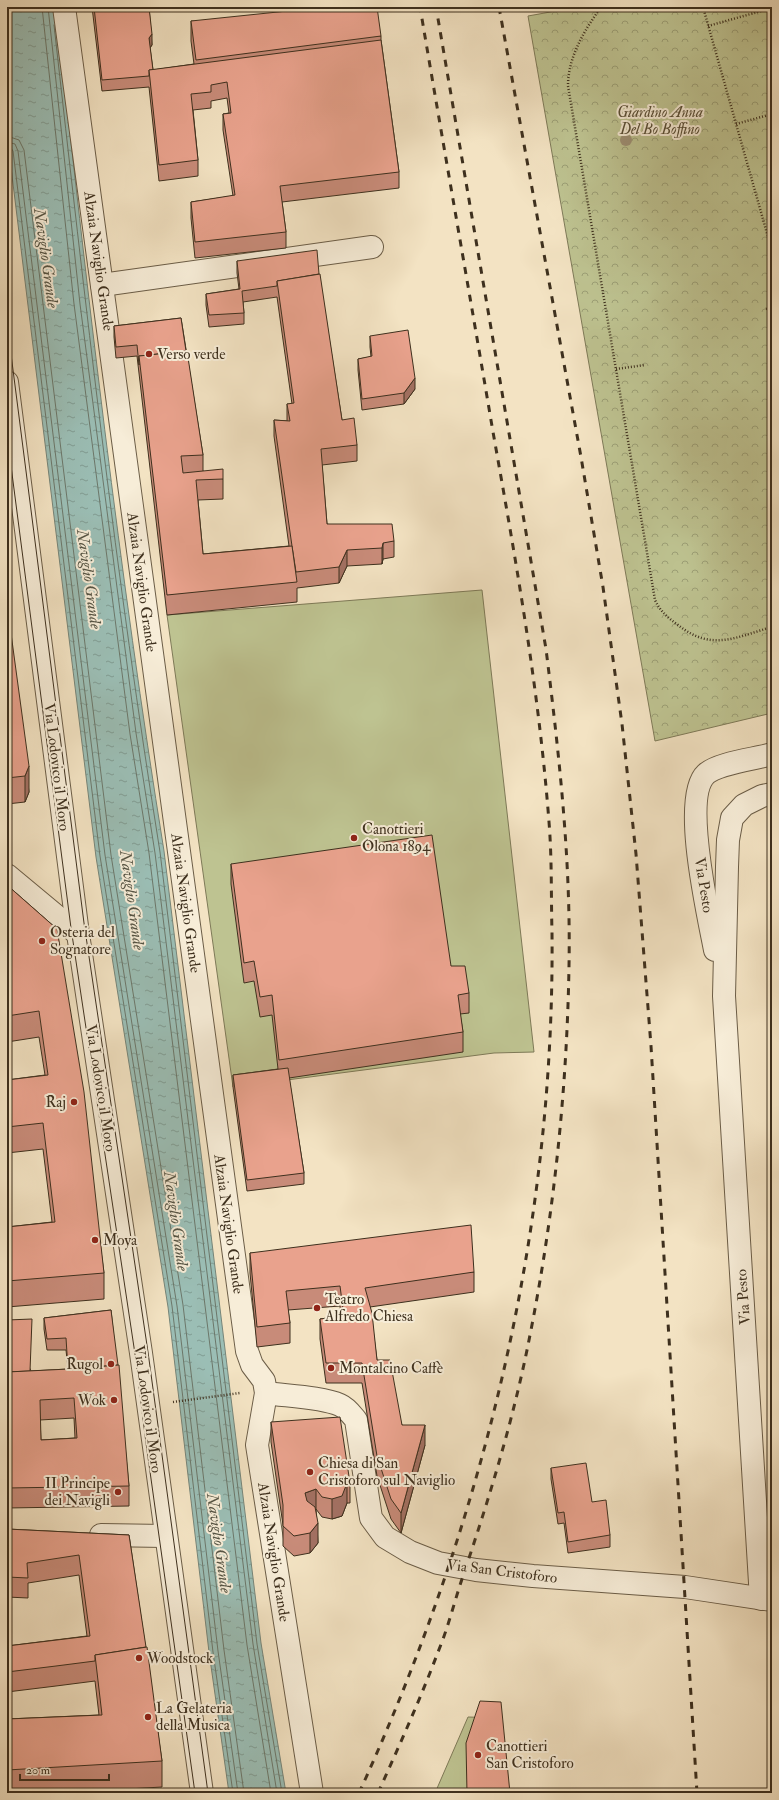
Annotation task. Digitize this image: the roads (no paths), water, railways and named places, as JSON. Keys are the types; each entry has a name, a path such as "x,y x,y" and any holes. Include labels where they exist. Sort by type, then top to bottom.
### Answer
{"street":[{"name":"Alzaia Naviglio Grande","path":"64,7 246,1351 252,1365 264,1381 266,1393 257,1446 312,1793"},
{"path":"102,285 372,247"},
{"name":"Via Lodovico il Moro","path":"7,382 78,934 142,1361 165,1536 202,1793"},
{"name":"Via Pesto","path":"724,996 701,872 696,817 696,796 705,775 719,766 772,754"},
{"name":"Via Pesto","path":"766,1599 724,996 726,867 728,840 732,818 744,805 762,796 772,794"},
{"path":"7,875 78,934"},
{"name":"Via San Cristoforo","path":"266,1393 328,1401 341,1406 350,1412 356,1420 371,1518 385,1537 417,1555 438,1563 476,1570 533,1576 685,1587 766,1599"},
{"path":"83,1534 165,1536"}],"water":[{"name":"Naviglio Grande","path":"7,7 56,7 92,324 118,535 132,641 164,851 261,1643 286,1793 229,1793 209,1652 168,1307 96,857 7,135"}],"tram line":[{"path":"7,323 84,923 148,1352 208,1793"},
{"path":"7,435 71,928 135,1354 195,1793"}],"railway":[{"path":"359,1793 403,1690 442,1586 475,1480 503,1373 525,1264 541,1155 550,1044 552,932 551,850 545,773 533,675 518,578 420,7"},
{"path":"378,1793 417,1705 445,1634 482,1519 509,1428 524,1366 546,1244 558,1151 568,1012 569,926 566,847 560,767 546,649 436,7"},
{"path":"499,7 581,457 603,587 622,724 636,854 651,1046 697,1793"}],"place":[{"name":"Verso verde","path":"149,354"},
{"name":"Canottieri Olona 1894","path":"354,838"},
{"name":"Osteria del Sognatore","path":"42,941"},
{"name":"Raj","path":"74,1102"},
{"name":"Moya","path":"95,1240"},
{"name":"Teatro Alfredo Chiesa","path":"317,1308"},
{"name":"Rugol","path":"111,1364"},
{"name":"Montalcino Caffè","path":"331,1368"},
{"name":"Wok","path":"114,1400"},
{"name":"Chiesa di San Cristoforo sul Naviglio","path":"310,1472"},
{"name":"II Principe dei Navigli","path":"118,1492"},
{"name":"Woodstock","path":"139,1658"},
{"name":"La Gelateria della Musica","path":"148,1717"},
{"name":"Canottieri San Cristoforo","path":"478,1755"}],"park label":[{"name":"Giardino Anna Del Bo Boffino","path":"660,120"}]}
